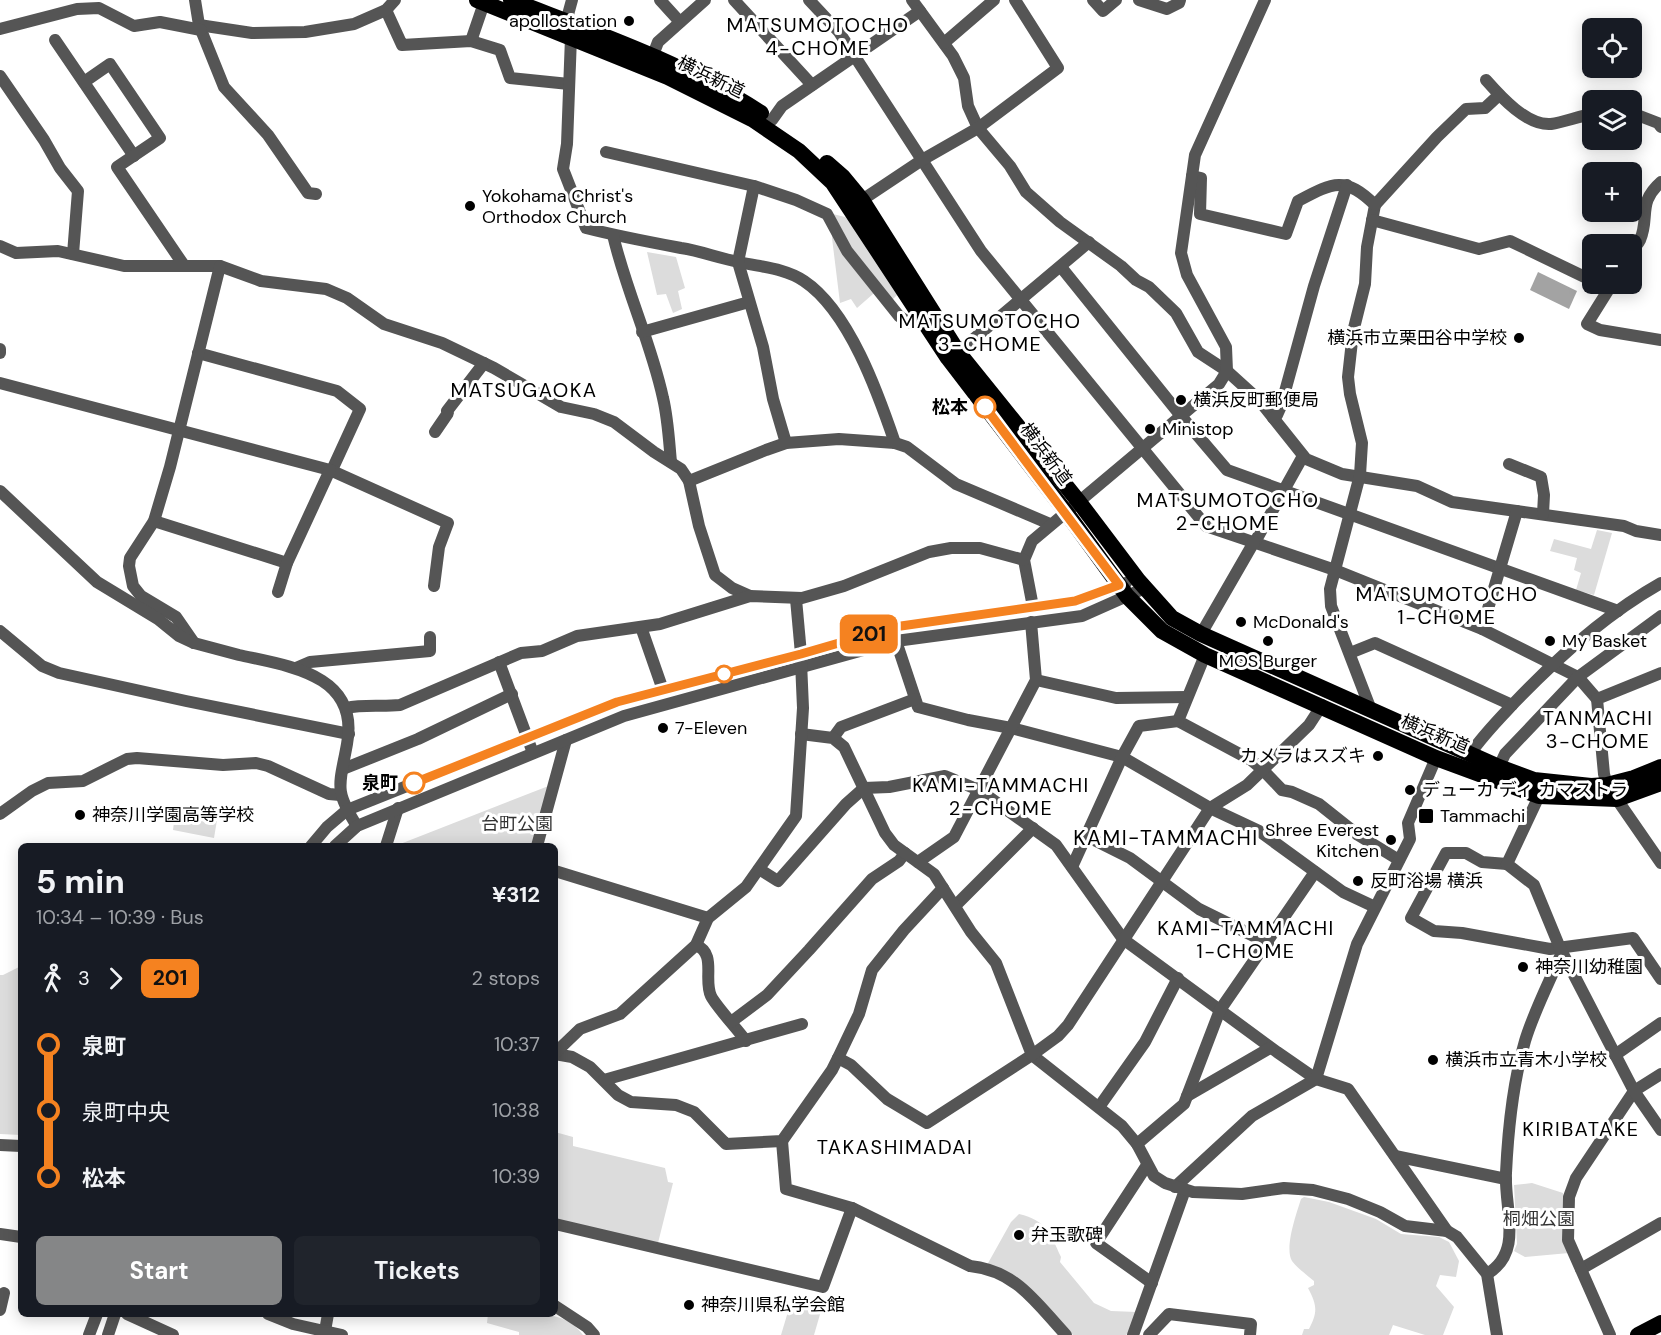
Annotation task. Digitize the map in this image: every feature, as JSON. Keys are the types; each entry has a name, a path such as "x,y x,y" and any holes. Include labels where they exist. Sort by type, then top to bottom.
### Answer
{"highway":[{"name":"横浜新道","path":"511,0 569,29 738,98 772,120 843,177 862,200 958,352 1073,507 1123,591 1162,631 1205,655 1322,705 1436,758 1539,796 1617,799 1661,783"},
{"name":"横浜新道","path":"481,1 569,29"},
{"name":"横浜新道","path":"650,62 752,118 799,151 833,183 948,358 1073,507 1172,618 1201,634 1499,767 1534,780 1591,786 1607,785 1634,778 1661,767"},
{"path":"1638,1335 1661,1323"}],"street":[{"path":"195,0 200,27 224,87 268,135 308,193 316,194"},
{"path":"0,29 77,9 99,8 134,26 160,22 252,33 305,33 354,24 386,10 395,0"},
{"path":"572,0 569,29 567,144 563,169 586,228 784,271 803,280 821,294 838,317 861,358 882,403 895,443"},
{"path":"660,0 680,22"},
{"path":"650,62 658,42 705,0"},
{"path":"734,0 812,86"},
{"path":"809,0 839,32 981,251 1206,526 1335,570 1482,629 1578,677 1597,699 1607,785 1661,863"},
{"path":"912,0 944,43 964,78 968,106 978,128 1010,166 1026,192 1060,222 1149,287 1176,313 1198,352 1227,371 1259,400 1303,456 1342,474 1360,475 1380,481 1417,486 1452,502 1624,526 1636,531 1661,535"},
{"path":"944,43 994,0"},
{"path":"862,200 922,160 978,128 1058,68 1015,0"},
{"path":"1093,0 1103,11 1116,0"},
{"path":"1139,0 1167,9 1179,3 1180,0"},
{"path":"1033,607 1024,560 1032,541 1219,384 1227,371 1226,347 1187,275 1181,253 1195,155 1264,0"},
{"path":"471,41 481,1"},
{"path":"386,10 402,45 471,41 500,50 510,78 569,84"},
{"path":"772,120 782,106 920,11"},
{"path":"56,40 134,156"},
{"path":"84,82 110,64 160,138 117,167 183,264"},
{"path":"0,76 45,140 60,168 78,191 73,254"},
{"path":"1486,80 1519,112 1542,124 1582,117"},
{"path":"1371,710 1331,606 1330,589 1360,475 1362,443 1348,377 1353,332 1365,284 1367,246 1375,205 1466,109 1485,108 1499,95"},
{"path":"1642,116 1658,123 1661,127"},
{"path":"606,152 754,186 796,200 827,214 846,251 899,316 909,323 921,317"},
{"path":"1192,176 1201,178 1200,214 1286,234 1298,201 1330,185 1347,185 1363,192 1375,205"},
{"path":"1641,234 1645,205 1652,190 1661,182"},
{"path":"1273,418 1281,406 1314,286 1347,185"},
{"path":"754,186 738,262 763,347 786,443"},
{"path":"1372,220 1479,249 1510,241 1582,276"},
{"path":"613,235 621,272 663,400 671,462"},
{"path":"958,352 1089,242"},
{"path":"0,246 16,253 58,251 124,266 183,264 220,266 261,281 327,289 347,298 384,324 442,343 484,363 561,407 594,414 614,422 681,469 689,481 699,526 715,575 732,588 750,596 796,599 844,586 929,552 940,550 980,548 1024,560"},
{"path":"194,643 176,617 141,596 133,586 129,566 130,558 154,521 170,467 220,266"},
{"path":"1061,267 1227,470 1618,611"},
{"path":"1602,294 1587,324 1600,330 1661,340"},
{"path":"642,332 749,302"},
{"path":"198,353 337,391 360,409 287,562 278,592"},
{"path":"435,432 448,413 447,411 484,363"},
{"path":"0,383 331,470 448,523 439,547 434,586"},
{"path":"689,481 786,443 839,439 895,443 907,447 956,484 1050,524"},
{"path":"1201,634 1303,456"},
{"path":"1509,464 1541,477 1544,495 1543,514"},
{"path":"2,495 97,582 158,619 179,636 194,643 264,657 317,676 329,684 346,708 349,734 340,795 357,826"},
{"path":"1482,629 1517,511"},
{"path":"154,521 287,562"},
{"path":"1470,754 1481,738 1551,664 1589,632 1661,583"},
{"path":"314,843 327,827 347,810 617,702 894,627 1075,601 1123,591 1142,584"},
{"path":"338,843 357,826 624,716 896,641 1082,616 1123,591"},
{"path":"346,708 361,705 385,707 400,705 521,653 542,651 577,636 660,624 750,596"},
{"path":"558,1050 580,1029 620,1014 696,945 708,918 746,887 796,816 803,708 796,599"},
{"path":"1499,767 1505,754 1578,677 1661,616"},
{"path":"918,862 954,837 1036,680 1031,622"},
{"path":"641,627 663,690"},
{"path":"0,632 42,666 59,673 349,734"},
{"path":"296,668 310,662 430,651 430,637"},
{"path":"896,641 918,707 1122,757 1210,808 1259,831 1343,892 1375,907"},
{"path":"1350,653 1375,643 1512,705"},
{"path":"1178,721 1205,655"},
{"path":"499,662 533,753"},
{"path":"1597,699 1661,673"},
{"path":"1036,680 1116,698 1187,697"},
{"path":"343,769 418,739 512,694"},
{"path":"833,738 841,726 915,699"},
{"path":"838,1058 851,1065 887,1099 927,1123 1032,1055 1058,1036 1068,1025 1210,808 1247,785 1309,725 1322,705"},
{"path":"1072,867 1122,757 1139,726 1178,721 1251,760 1282,790 1319,804 1358,835 1399,860"},
{"path":"801,734 833,738 844,747 885,833 894,845 934,874 971,932 996,963 1032,1055 1122,1126 1137,1144 1154,1176 1165,1183 1193,1192 1242,1194 1284,1188 1313,1190 1348,1199 1406,1226 1447,1231 1457,1237 1487,1274 1497,1335"},
{"path":"538,843 566,740"},
{"path":"0,814 48,783 83,781 127,759 137,758 223,765 256,763 268,766 329,794 340,795"},
{"path":"1133,1335 1152,1284 1180,1188 1252,1116 1316,1079 1357,944 1410,839 1408,823 1436,758"},
{"path":"759,869 778,881 846,804 864,788 889,787 945,776 979,790 1056,845 1123,939 1270,1048 1316,1079 1348,1089 1447,1231"},
{"path":"1507,864 1539,796"},
{"path":"387,843 398,808"},
{"path":"954,906 1033,828"},
{"path":"1086,836 1130,858 1199,909 1268,943"},
{"path":"732,1022 767,994 872,879 899,861 905,853"},
{"path":"1661,979 1634,938 1561,950 1462,933 1434,931 1411,918 1446,853 1466,853 1482,862 1507,864 1534,885 1561,950 1634,1091 1661,1130"},
{"path":"558,871 708,918"},
{"path":"1137,1144 1184,1104 1220,1010 1316,872"},
{"path":"943,888 904,930 872,970 859,1014 832,1070 782,1141 786,1189 852,1208 970,1266 987,1268 1016,1282 1066,1335"},
{"path":"696,945 707,953 711,996 746,1041"},
{"path":"1487,1274 1496,1269 1510,1246 1506,1179 1516,1080 1526,1040 1561,950"},
{"path":"1099,1107 1145,1042 1178,978"},
{"path":"1615,1054 1661,1023"},
{"path":"604,1080 802,1024"},
{"path":"1187,1096 1270,1048"},
{"path":"558,1054 590,1067 618,1095 631,1102 676,1105 693,1112 726,1144 782,1141"},
{"path":"1610,1335 1568,1240 1569,1197 1576,1178 1634,1091 1661,1074"},
{"path":"0,1145 18,1146"},
{"path":"1395,1156 1506,1179"},
{"path":"1148,1165 1096,1244 1152,1284"},
{"path":"558,1225 823,1287 852,1208"},
{"path":"1581,1269 1661,1223"},
{"path":"0,1234 18,1237"},
{"path":"0,1310 4,1293"},
{"path":"558,1307 587,1327 594,1335"},
{"path":"1149,1335 1169,1314 1251,1324 1250,1335"},
{"path":"89,1335 96,1317"},
{"path":"108,1335 114,1317"},
{"path":"134,1317 173,1335"},
{"path":"276,1317 293,1324 342,1335"},
{"path":"324,1331 327,1317"}],"green space":[{"path":"833,214 845,217 854,225 899,293 892,300 881,287 857,308 851,299 840,303 832,238"},
{"path":"647,252 676,257 685,288 678,291 682,309 673,313 666,294 657,295"},
{"path":"1597,530 1612,533 1594,595 1576,590 1581,573 1574,570 1577,558 1550,551 1554,539 1591,549"},
{"name":"台町公園","path":"551,785 535,843 403,843"},
{"path":"175,814 217,820 214,838 173,830"},
{"path":"18,968 18,1135 0,1134 0,975"},
{"path":"558,1133 573,1137 573,1146 665,1168 668,1182 673,1183 658,1243 558,1220"},
{"name":"桐畑公園","path":"1532,1183 1563,1193 1562,1239 1569,1253 1525,1257 1514,1251 1517,1244 1514,1185"},
{"path":"1304,1197 1329,1202 1376,1219 1401,1234 1439,1237 1449,1242 1459,1261 1456,1277 1440,1275 1436,1286 1454,1307 1443,1335 1425,1335 1393,1325 1389,1335 1302,1335 1304,1329 1309,1329 1314,1318 1315,1304 1308,1288 1314,1285 1314,1281 1292,1261 1289,1248 1294,1221 1301,1199"},
{"path":"1019,1214 1042,1224 1054,1241 1061,1257 1060,1262 1094,1303 1111,1311 1137,1312 1130,1331 1126,1335 1073,1335 1017,1278 987,1265 1011,1222"},
{"path":"793,1295 823,1304 814,1335 781,1335"},
{"path":"488,1317 556,1317 564,1319 583,1335 519,1335 519,1332 487,1323"}],"shaded area":[{"path":"1538,272 1577,291 1569,309 1530,290"}],"bus line":[{"name":"201","path":"414,783 617,702 894,627 1075,601 1119,585 985,407"}],"place":[{"name":"apollostation","path":"629,21"},
{"name":"Yokohama Christ's Orthodox Church","path":"470,206"},
{"name":"横浜市立栗田谷中学校","path":"1519,338"},
{"name":"横浜反町郵便局","path":"1181,400"},
{"name":"松本","path":"985,407"},
{"name":"Ministop","path":"1150,429"},
{"name":"McDonald's","path":"1241,622"},
{"name":"MOS Burger","path":"1268,641"},
{"name":"My Basket","path":"1550,641"},
{"name":"7-Eleven","path":"663,728"},
{"name":"カメラはスズキ","path":"1378,756"},
{"name":"泉町","path":"414,783"},
{"name":"デューカ ディ カマストラ","path":"1410,790"},
{"name":"神奈川学園高等学校","path":"80,815"},
{"name":"Tammachi","path":"1426,816"},
{"name":"Shree Everest Kitchen","path":"1391,840"},
{"name":"反町浴場 横浜","path":"1358,881"},
{"name":"神奈川幼稚園","path":"1523,967"},
{"name":"横浜市立青木小学校","path":"1433,1060"},
{"name":"弁玉歌碑","path":"1019,1235"},
{"name":"神奈川県私学会館","path":"689,1305"}],"district":[{"name":"MATSUMOTOCHO 4-CHOME","path":"818,36"},
{"name":"MATSUMOTOCHO 3-CHOME","path":"990,332"},
{"name":"MATSUGAOKA","path":"524,390"},
{"name":"MATSUMOTOCHO 2-CHOME","path":"1228,512"},
{"name":"MATSUMOTOCHO 1-CHOME","path":"1447,606"},
{"name":"TANMACHI 3-CHOME","path":"1598,730"},
{"name":"KAMI-TAMMACHI 2-CHOME","path":"1001,796"},
{"name":"KAMI-TAMMACHI","path":"1166,838"},
{"name":"KAMI-TAMMACHI 1-CHOME","path":"1246,940"},
{"name":"KIRIBATAKE","path":"1581,1129"},
{"name":"TAKASHIMADAI","path":"895,1147"}]}
